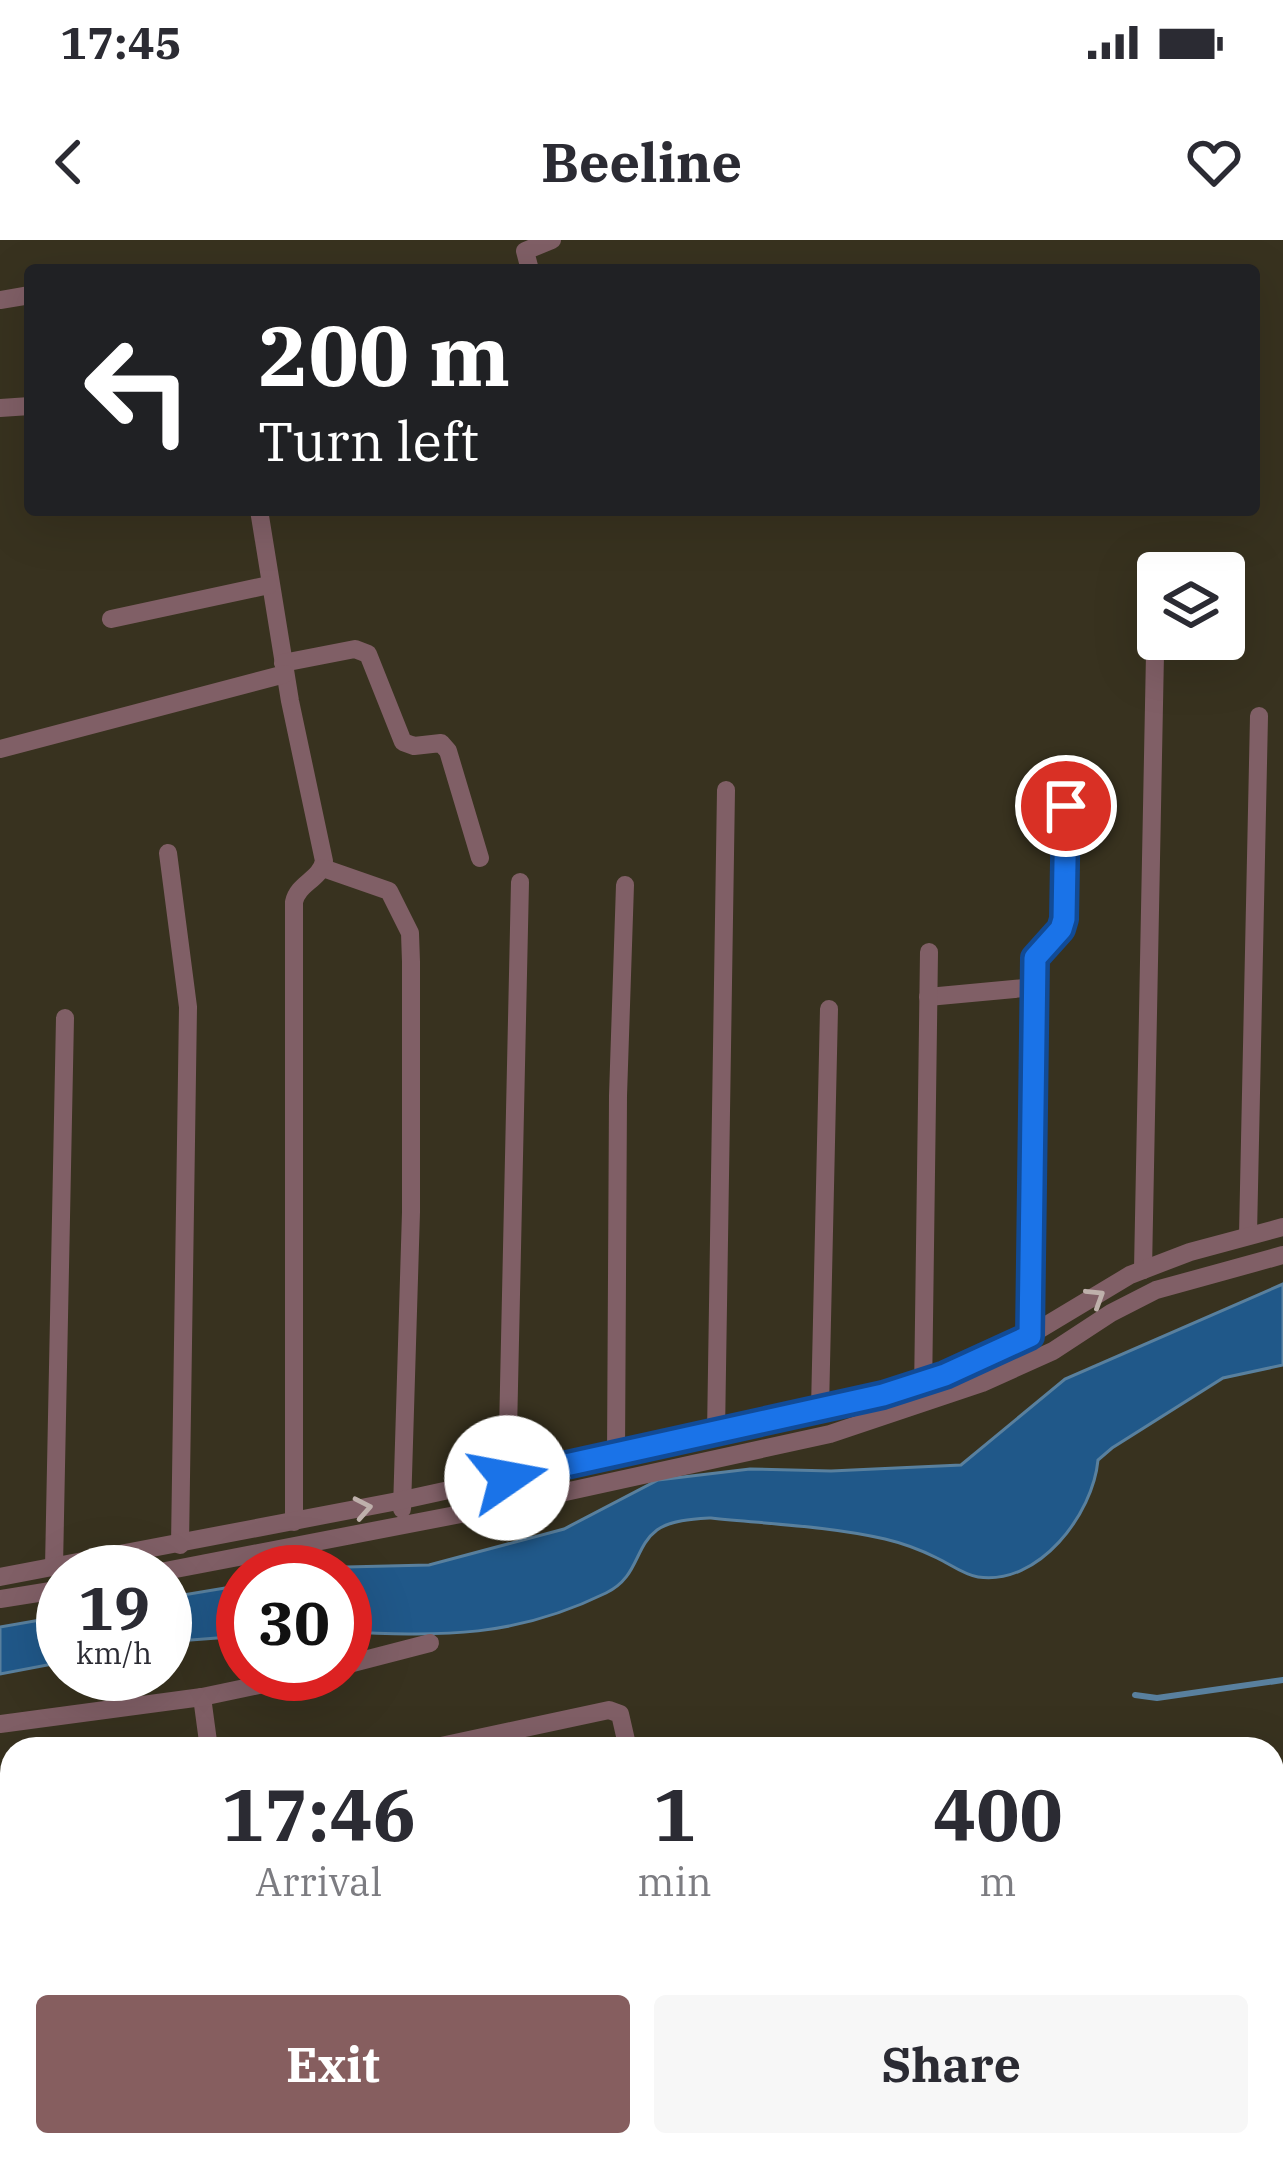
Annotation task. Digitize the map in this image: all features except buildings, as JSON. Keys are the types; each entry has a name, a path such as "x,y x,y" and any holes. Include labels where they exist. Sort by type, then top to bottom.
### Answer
{"street":[{"path":"528,264 525,251 552,240"},
{"path":"260,516 323,868"},
{"path":"111,619 269,585"},
{"path":"0,749 355,649 368,654 403,742 414,746 441,743 448,751 480,858"},
{"path":"1143,1270 1155,660"},
{"path":"1248,1235 1259,716"},
{"path":"1030,1361 1035,987 1038,951 1061,929 1064,919 1066,769"},
{"path":"716,1434 725,790"},
{"path":"168,853 188,1007 180,1544"},
{"path":"323,868 389,891 410,933 411,1212 401,1526"},
{"path":"294,1522 294,902 299,888 323,868"},
{"path":"507,1478 520,882"},
{"path":"616,1456 618,1096 625,885"},
{"path":"923,1405 929,952"},
{"path":"928,997 1035,987"},
{"path":"820,1409 829,1009"},
{"path":"55,1545 65,1018"},
{"path":"175,1545 616,1456 922,1382 1030,1336 1143,1270 1283,1227"},
{"path":"192,1566 830,1434 923,1405 1030,1361 1156,1290 1283,1255"},
{"path":"0,1577 36,1570"},
{"path":"0,1599 36,1593"},
{"path":"372,1658 430,1643"},
{"path":"0,1724 216,1694"},
{"path":"202,1697 207,1737"},
{"path":"482,1737 615,1711 626,1737"}],"water":[{"path":"1283,1284 1283,1365 1223,1378 1112,1448 1098,1460 1086,1502 1074,1523 1059,1542 1022,1570 978,1577 911,1547 863,1535 697,1519 657,1530 625,1579 572,1608 478,1631 372,1633 372,1566 429,1565 564,1529 658,1480 750,1469 961,1465 1065,1379"},
{"path":"216,1590 216,1638 192,1640 192,1594"},
{"path":"36,1621 36,1667 0,1674 0,1627"}],"waterway":[{"path":"1135,1695 1157,1698 1283,1680"}],"route":[{"path":"507,1478 883,1395 945,1375 1030,1336 1035,958 1064,919 1066,806"}]}
